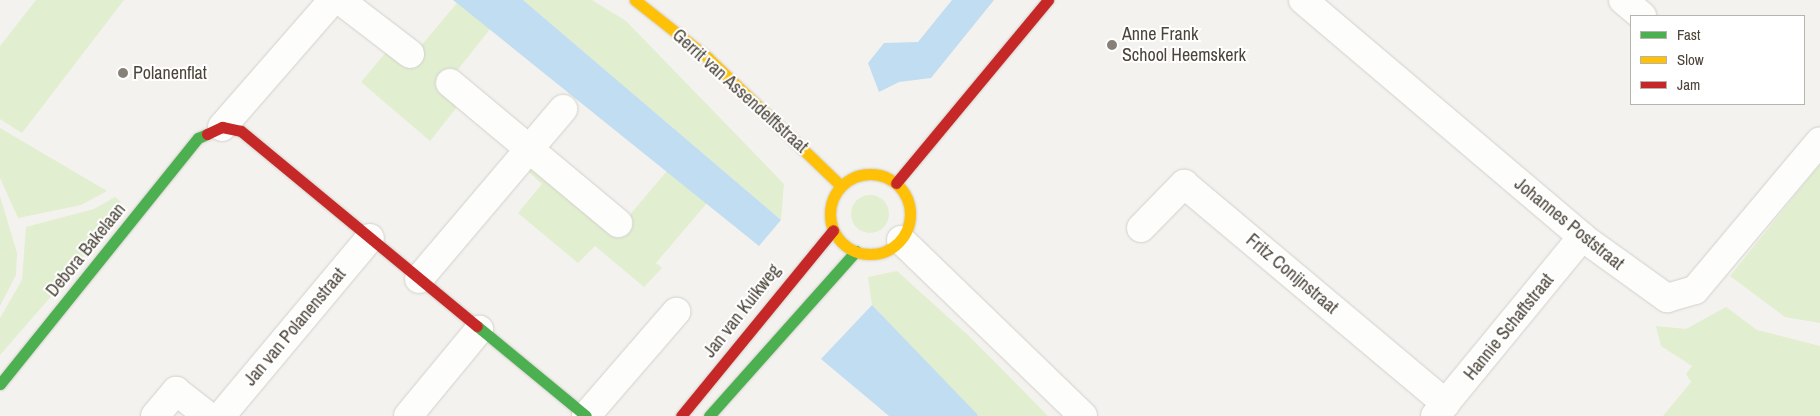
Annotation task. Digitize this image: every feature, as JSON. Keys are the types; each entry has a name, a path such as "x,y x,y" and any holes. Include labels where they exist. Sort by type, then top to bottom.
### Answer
{"street":[{"name":"Gerrit van Assendelftstraat","path":"635,0 714,63 841,186"},
{"path":"896,183 1048,0"},
{"name":"Johannes Poststraat","path":"1303,0 1582,237 1654,292 1667,298 1682,297 1696,290 1820,141"},
{"path":"1622,0 1643,15"},
{"path":"1645,15 1660,0"},
{"path":"210,133 332,1 341,1 410,54"},
{"path":"450,82 618,223"},
{"path":"419,279 563,109"},
{"path":"210,133 241,131 479,330 586,416 676,312"},
{"name":"Debora Bakelaan","path":"0,384 210,133"},
{"path":"709,416 856,252 888,250 901,240 910,210 896,183 868,174 841,186 832,203 833,230 856,252"},
{"name":"Fritz Conijnstraat","path":"1141,228 1184,184 1440,410"},
{"name":"Jan van Kuikweg","path":"681,416 833,230"},
{"name":"Hannie Schaftstraat","path":"1440,410 1582,237"},
{"name":"Jan van Polanenstraat","path":"221,416 370,238"},
{"path":"901,240 1083,416"},
{"path":"408,416 479,330"},
{"path":"155,416 176,391 208,416"}],"green space":[{"path":"36,0 124,0 22,133 0,119 0,46"},
{"path":"523,0 592,0 626,21 784,184 781,220"},
{"path":"457,3 490,29 445,86 461,102 430,141 361,82 392,45 409,60"},
{"path":"0,128 107,191 81,205 18,218 0,178"},
{"path":"1820,164 1820,323 1785,317 1730,276"},
{"path":"530,165 616,231 667,171 707,203 656,263 662,268 644,287 595,246 578,263 518,213 542,184 524,168"},
{"path":"870,195 883,201 889,214 883,227 870,233 857,227 851,214 857,201"},
{"path":"0,196 17,253 16,275 0,306"},
{"path":"115,197 121,202 101,225 108,231 0,355 0,318 22,280 26,227 94,209"},
{"path":"897,271 970,337 1048,416 978,416 872,305 868,277"},
{"path":"1726,307 1757,330 1820,346 1820,416 1663,416 1691,382 1686,374 1692,366 1661,346 1656,326 1686,329"}],"water":[{"path":"453,0 523,0 781,220 759,246"},
{"path":"952,0 994,0 931,78 899,82 879,92 868,63 884,43 918,42"},
{"path":"872,305 978,416 889,416 821,359"}],"traffic: fast":[{"path":"0,384 198,138 207,134"},
{"path":"709,416 856,251"},
{"path":"477,326 586,416"}],"traffic: slow":[{"path":"635,0 707,57 841,186"},
{"path":"870,174 885,177 898,186 907,199 910,214 907,229 898,242 885,251 870,254 855,251 842,242 833,229 830,214 833,199 842,186 855,177 870,174"}],"traffic: jam":[{"path":"896,183 1048,0"},
{"path":"207,134 222,127 241,131 477,326"},
{"path":"681,416 833,230"}],"place":[{"name":"Anne Frank School Heemskerk","path":"1112,45"},
{"name":"Polanenflat","path":"123,73"}]}
